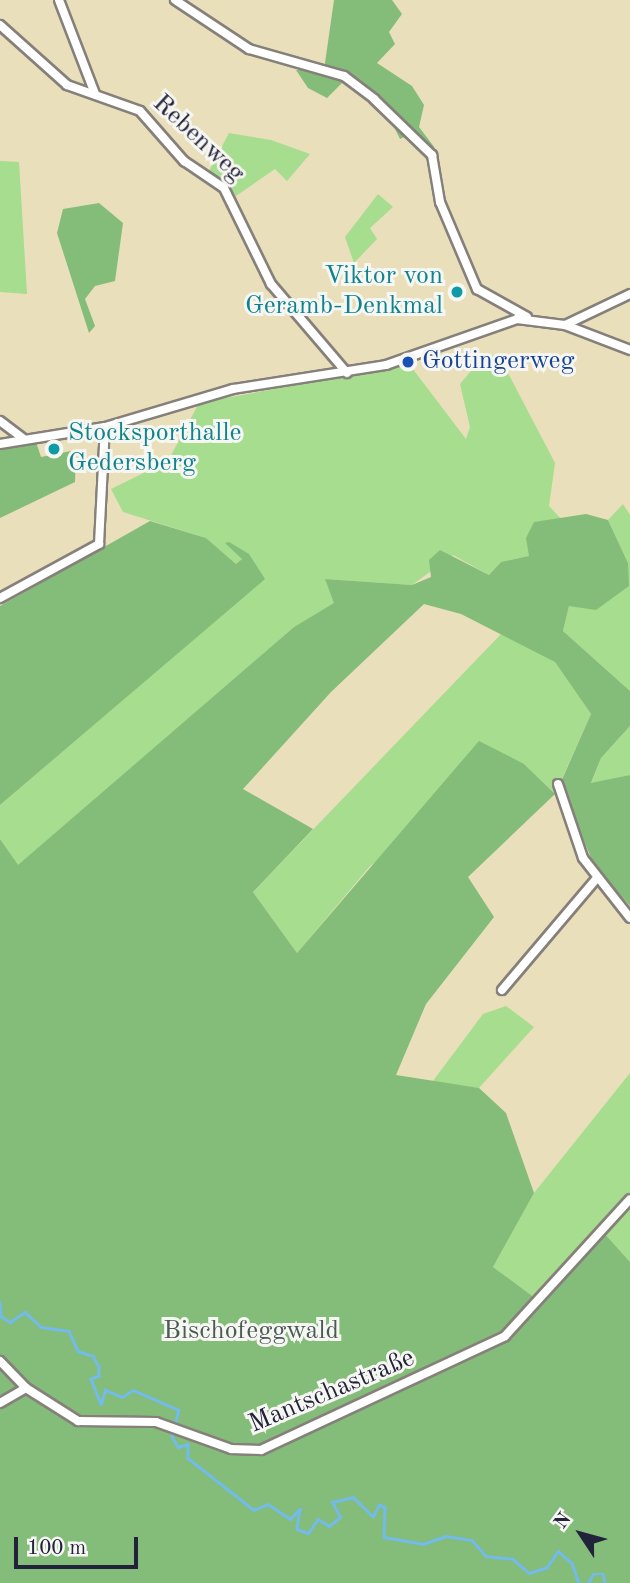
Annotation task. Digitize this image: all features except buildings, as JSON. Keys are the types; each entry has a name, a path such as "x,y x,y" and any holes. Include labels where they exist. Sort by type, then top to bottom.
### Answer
{"street":[{"path":"59,0 95,94"},
{"path":"176,0 249,49 357,83 390,121 428,149 440,202 477,289 530,318 565,325 630,350"},
{"name":"Rebenweg","path":"0,25 58,79 140,111 184,161 224,188 271,284 347,373"},
{"path":"565,325 630,293"},
{"path":"0,444 105,427 233,388 347,373 530,318"},
{"path":"0,421 25,440"},
{"path":"0,598 99,544 105,427"},
{"path":"558,784 575,842 597,878 630,918"},
{"path":"502,990 597,878"},
{"name":"Mantschastraße","path":"0,1361 26,1388 78,1421 166,1424 231,1449 261,1450 475,1354 524,1317 630,1199"},
{"path":"0,1403 26,1388"}],"green space":[{"path":"334,0 392,0 402,14 389,32 395,44 377,63 412,86 424,105 419,127 435,148 412,133 400,139 380,99 351,74 327,98 308,88 296,70 324,70"},
{"path":"229,133 271,140 310,154 287,181 275,169 236,196 209,171"},
{"path":"0,161 19,162 27,294 0,292"},
{"path":"378,194 393,207 370,228 377,239 354,263 345,237"},
{"path":"99,203 123,223 115,281 95,286 85,299 95,326 89,333 57,233 63,209"},
{"path":"498,354 555,463 549,506 563,521 534,522 530,556 501,562 489,575 453,555 412,585 325,579 335,603 294,627 18,866 0,839 0,805 264,579 229,542 242,559 236,564 206,538 123,512 111,489 168,461 199,403 409,364 466,439 470,427 460,384 482,358"},
{"path":"36,442 41,457 76,450 75,482 0,518 0,450"},
{"path":"623,504 630,515 630,691 563,631 569,606 628,563 608,520"},
{"name":"Bischofeggwald","path":"586,514 608,520 628,563 629,586 596,610 569,606 563,631 630,691 630,726 601,758 591,783 630,775 630,906 594,865 560,784 591,714 555,662 461,614 424,604 331,692 243,789 313,829 253,892 297,953 479,741 524,764 555,794 468,877 494,917 426,1004 396,1075 479,1088 506,1113 534,1193 493,1267 543,1304 604,1233 630,1262 630,1583 0,1583 0,839 18,865 294,627 334,603 325,579 412,585 431,577 429,560 440,550 489,575 501,562 529,556 526,538 534,522"},
{"path":"150,521 206,538 236,564 242,559 225,543 229,542 249,554 265,579 0,805 0,606"},
{"path":"503,632 555,662 591,714 555,794 524,764 370,866 297,953 253,892"},
{"path":"630,726 630,775 591,784 601,758"},
{"path":"506,1006 534,1027 479,1088 430,1085 483,1014"},
{"path":"630,1073 630,1193 536,1299 493,1267 534,1193"},
{"path":"630,1203 630,1262 604,1233"}],"waterway":[{"path":"0,1302 1,1316 10,1322 25,1312 41,1327 69,1331 78,1351 93,1356 99,1367 99,1376 91,1379 101,1404 105,1390 122,1397 133,1390 179,1410 172,1436 178,1447 188,1444 188,1458 254,1510 268,1504 290,1519 300,1509 297,1529 308,1533 318,1519 329,1526 340,1517 332,1502 353,1497 373,1516 379,1505 385,1507 384,1537 423,1544 446,1536 472,1540 486,1556 513,1559 529,1573 547,1567 558,1551 572,1563 579,1583"},
{"path":"588,1583 593,1574 603,1574 605,1583"}],"place":[{"name":"Viktor von Geramb-Denkmal","path":"457,292"},
{"name":"Gottingerweg","path":"408,362"},
{"name":"Stocksporthalle Gedersberg","path":"54,449"}]}
